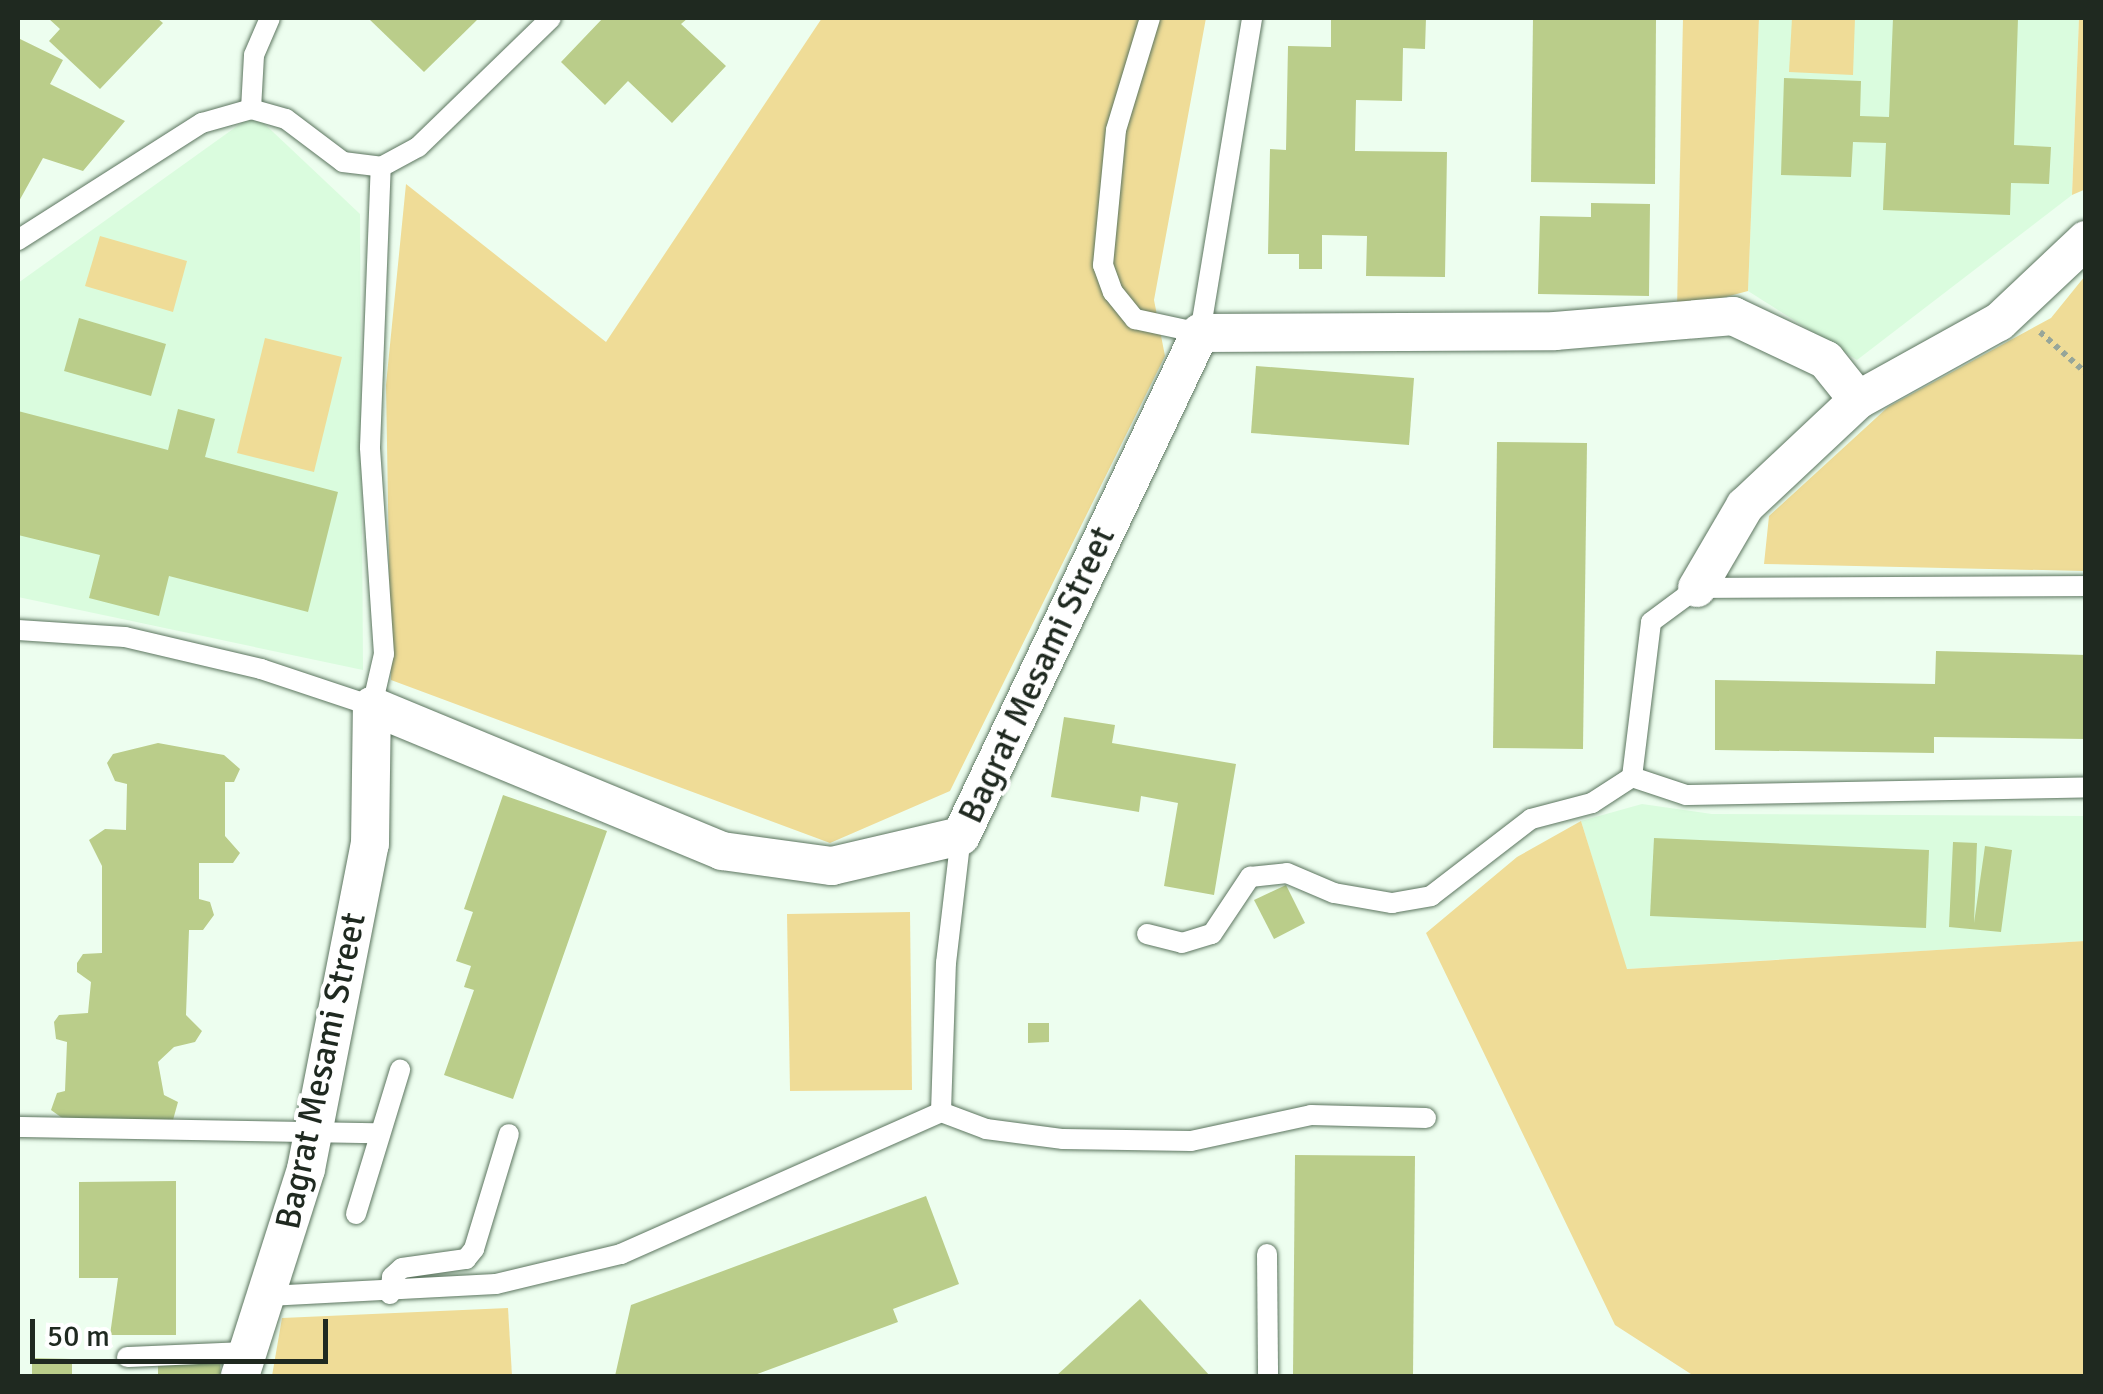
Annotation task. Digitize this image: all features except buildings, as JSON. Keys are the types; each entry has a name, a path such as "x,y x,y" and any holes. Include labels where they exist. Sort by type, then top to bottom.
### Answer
{"street":[{"path":"1697,588 1745,506 1858,400 2012,310 2086,240"},
{"path":"1200,334 1555,331 1733,316 1826,360 1858,400"},
{"name":"Bagrat Mesami Street","path":"243,1364 268,1296 314,1131 370,844 372,706 722,852 832,866 961,836 1200,334"}],"lane":[{"path":"251,109 254,55 270,18"},
{"path":"18,240 202,123 251,109 286,119 343,162 381,167 418,147 551,18"},
{"path":"1150,18 1116,130 1103,265 1112,292 1135,318 1200,334 1252,18"},
{"path":"18,630 125,638 261,670 372,706 384,654 370,447 381,167"},
{"path":"1147,934 1182,943 1212,934 1250,877 1286,872 1334,893 1392,903 1431,896 1530,818 1592,803 1632,777 1651,622 1697,588 2086,586"},
{"path":"1632,777 1686,795 2086,787"},
{"path":"941,1112 946,962 961,836"},
{"path":"356,1214 400,1070"},
{"path":"268,1296 390,1294 496,1284 621,1254 941,1112 986,1129 1064,1139 1192,1141 1312,1115 1426,1118"},
{"path":"18,1127 379,1133"},
{"path":"390,1294 392,1276 402,1268 466,1258 474,1249 510,1134"},
{"path":"1268,1254 1268,1376"},
{"path":"127,1357 243,1364"}],"path":[{"path":"2012,310 2086,373"}],"shaded area":[{"path":"822,18 1206,18 1154,300 1165,356 950,791 830,843 391,680 386,385 406,184 606,342"},
{"path":"1683,18 1759,18 1748,291 1677,310"},
{"path":"1759,18 2079,18 2072,195 1857,360 1748,291"},
{"path":"1792,18 1855,18 1853,75 1789,72"},
{"path":"2079,18 2086,18 2086,189 2072,195"},
{"path":"254,114 360,214 363,670 18,597 18,283"},
{"path":"100,236 187,261 173,312 85,286"},
{"path":"2085,276 2085,571 1764,564 1769,516 1888,407 2051,318"},
{"path":"265,338 342,357 314,472 237,453"},
{"path":"1642,804 1712,814 2085,816 2085,941 1626,969 1581,821"},
{"path":"1581,821 1627,969 2085,941 2085,1376 1694,1376 1615,1325 1426,933 1517,857"},
{"path":"910,912 912,1090 790,1091 787,914"},
{"path":"508,1308 512,1376 272,1376 282,1318"}]}
